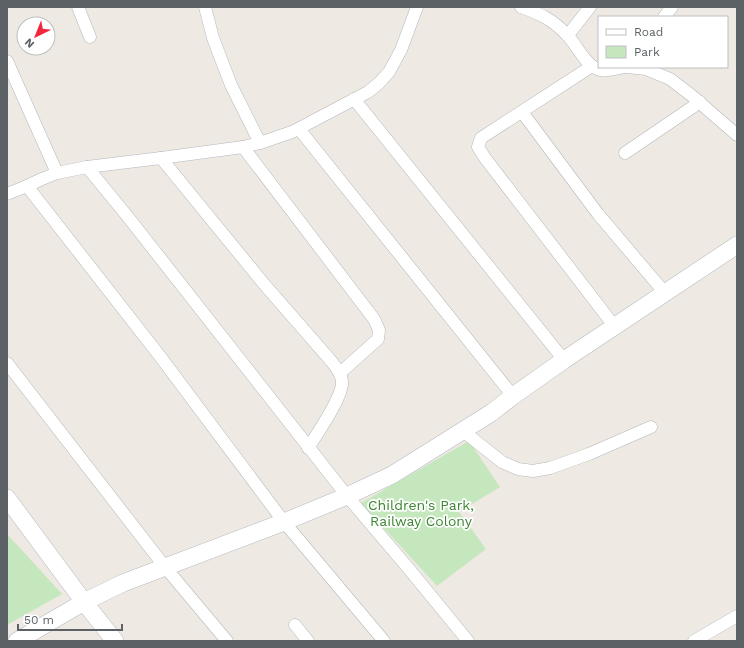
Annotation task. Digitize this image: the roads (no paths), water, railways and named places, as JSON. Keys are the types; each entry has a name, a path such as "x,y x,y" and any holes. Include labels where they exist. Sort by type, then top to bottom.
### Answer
{"street":[{"path":"78,7 90,37"},
{"path":"205,7 213,38 231,85 260,143"},
{"path":"7,194 42,178 87,167 243,147 260,143 299,129 368,92 379,83 389,72 401,50 417,7"},
{"path":"521,7 541,14 557,25 568,35 592,66 600,70 620,68"},
{"path":"568,35 590,7"},
{"path":"665,16 672,7"},
{"path":"7,61 57,174"},
{"path":"592,66 481,138 478,147 615,327"},
{"path":"636,68 646,69 670,79 700,102 737,135"},
{"path":"354,99 564,360"},
{"path":"626,153 700,102"},
{"path":"522,112 598,214 665,293"},
{"path":"299,129 513,396"},
{"path":"243,147 374,319 379,330 378,339 340,373"},
{"path":"161,158 340,373 342,383 337,401 308,448"},
{"path":"87,167 128,217 308,448 468,641"},
{"path":"27,186 150,344 284,522 384,641"},
{"path":"17,641 84,602 123,583 284,522 392,476 491,413 564,360 737,245"},
{"path":"7,363 165,567 227,641"},
{"path":"463,431 502,462 518,469 533,471 550,468 590,454 651,427"},
{"path":"7,498 84,602 115,641"},
{"path":"694,641 737,616"},
{"path":"295,625 308,641"}],"park label":[{"name":"Children's Park, Railway Colony","path":"421,514"}]}
